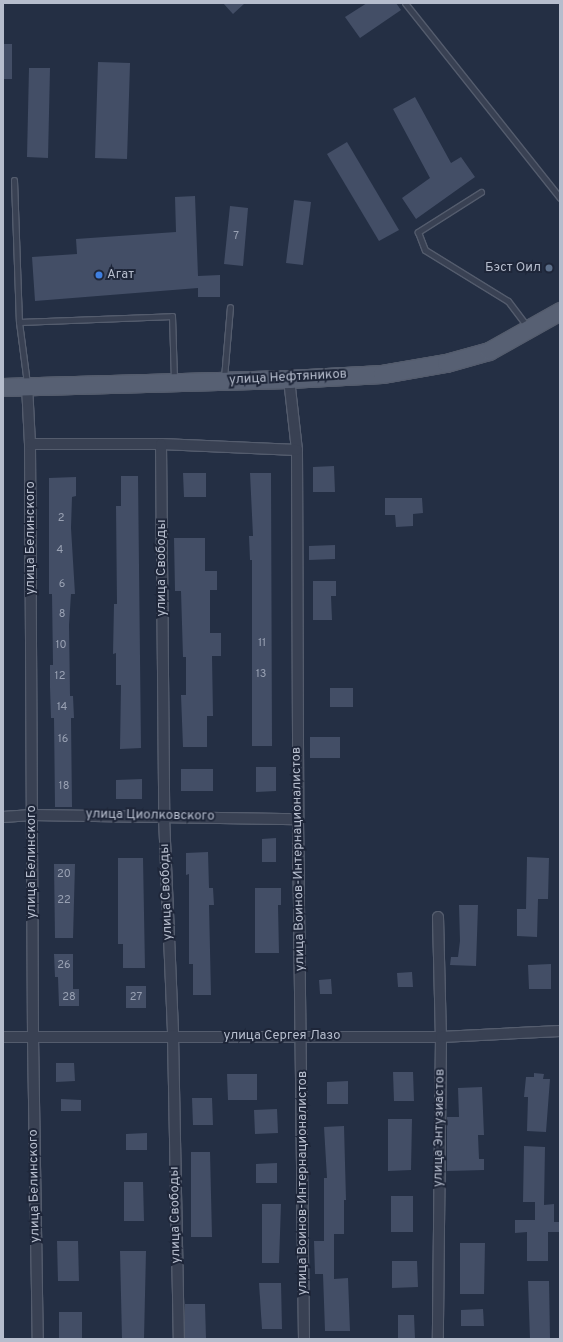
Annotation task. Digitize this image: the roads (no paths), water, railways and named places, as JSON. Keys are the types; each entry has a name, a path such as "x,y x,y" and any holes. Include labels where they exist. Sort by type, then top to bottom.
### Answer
{"main road":[{"name":"улица Нефтяников","path":"3,386 174,383 382,374 446,363 489,351 530,330 560,311"}],"street":[{"name":"улица Воинов-Интернационалистов","path":"289,379 297,450 298,819 302,1037 304,1339"},
{"name":"улица Белинского","path":"27,385 30,444 33,1037 38,1339"},
{"path":"30,444 161,444 297,450"},
{"name":"улица Свободы","path":"161,444 164,817 173,1035 178,1339"},
{"name":"улица Циолковского","path":"3,817 32,815 298,819"},
{"name":"улица Энтузиастов","path":"438,917 441,1037 438,1339"},
{"name":"улица Сергея Лазо","path":"3,1037 173,1035 441,1037 560,1031"}],"lane":[{"path":"405,3 560,198"},
{"path":"14,180 19,322 27,385"},
{"path":"481,192 418,232 425,250 508,301 530,330"},
{"path":"224,381 230,308"},
{"path":"19,322 172,316 174,383"}],"place":[{"name":"Бэст Оил","path":"549,268"},
{"name":"Агат","path":"99,275"}]}
